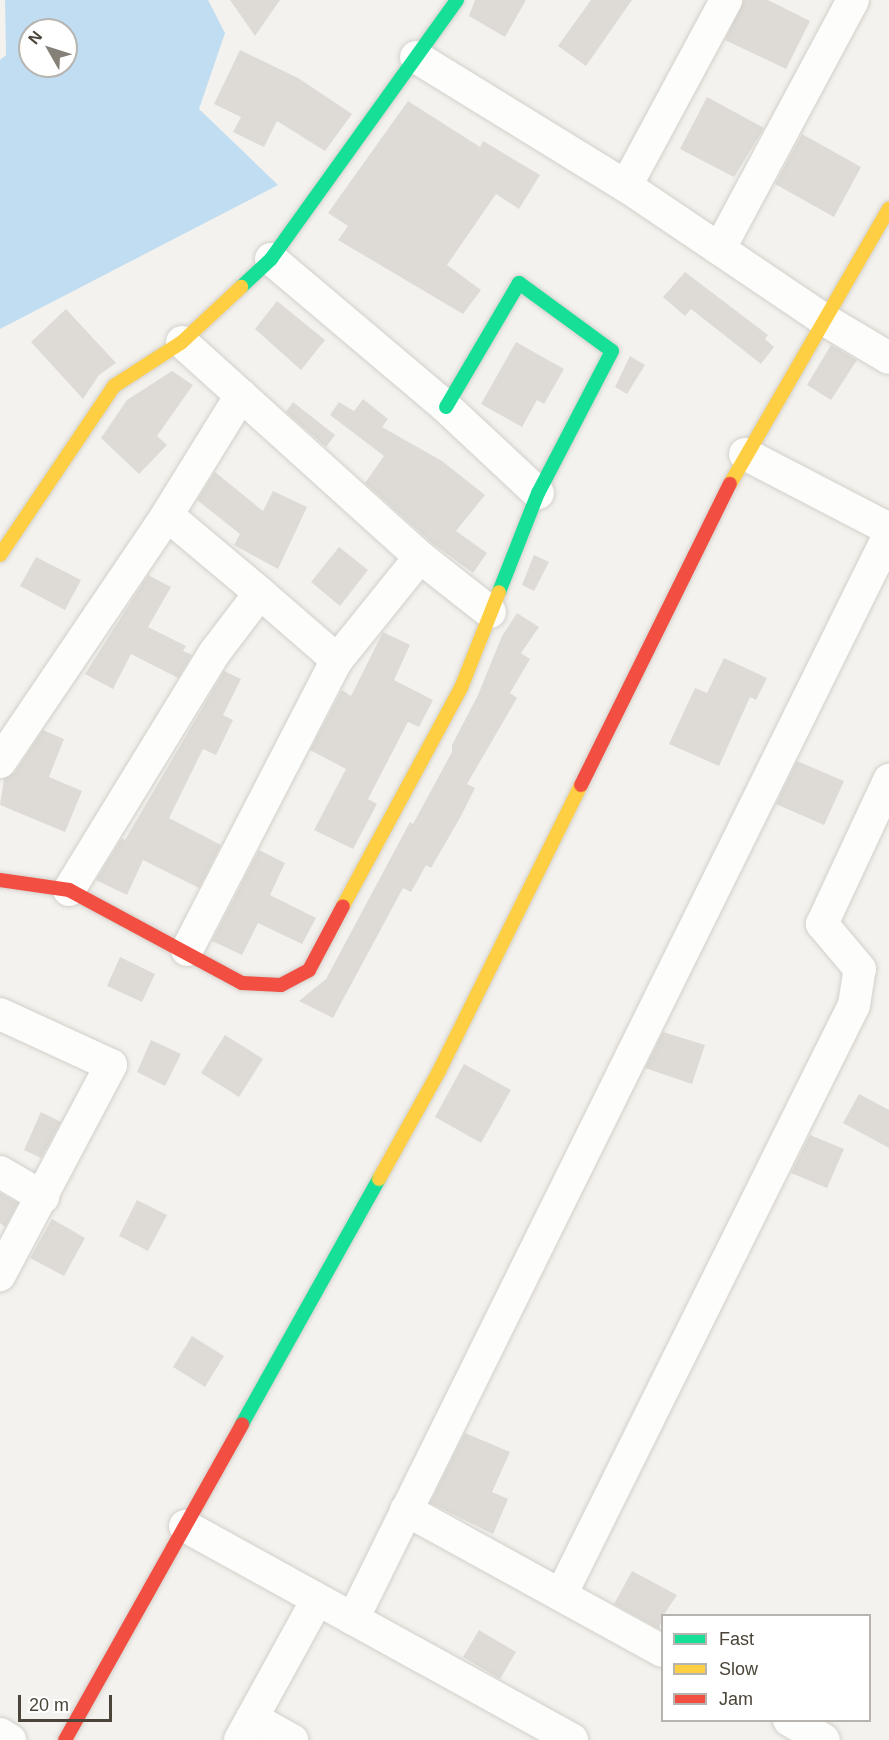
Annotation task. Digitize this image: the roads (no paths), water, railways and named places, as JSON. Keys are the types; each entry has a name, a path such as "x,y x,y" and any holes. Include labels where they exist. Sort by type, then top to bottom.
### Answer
{"street":[{"path":"0,555 114,386 182,342 271,259 457,0"},
{"path":"626,186 726,0"},
{"path":"720,248 853,0"},
{"path":"416,57 626,186 825,320 889,358"},
{"path":"65,1740 439,1071 745,454 889,209"},
{"path":"271,259 446,407 538,493"},
{"path":"0,880 69,891 187,950 242,983 281,985 309,970 461,688 538,493 612,351 519,283 446,407"},
{"path":"182,342 420,558 490,612"},
{"path":"0,762 167,515 241,395"},
{"path":"745,454 889,530"},
{"path":"167,515 337,660"},
{"path":"353,1619 889,535"},
{"path":"187,950 337,660 420,558"},
{"path":"69,891 215,652 260,593"},
{"path":"561,1595 854,1005 860,969 822,924 889,780"},
{"path":"0,1014 111,1065 0,1275"},
{"path":"0,1173 43,1197"},
{"path":"406,1510 661,1650"},
{"path":"184,1526 572,1740"},
{"path":"292,1740 246,1729 317,1600"},
{"path":"792,1722 824,1740"},
{"path":"0,1734 10,1740"}],"water":[{"path":"5,0 208,0 225,33 199,109 278,185 0,329 0,60 6,55"}]}
